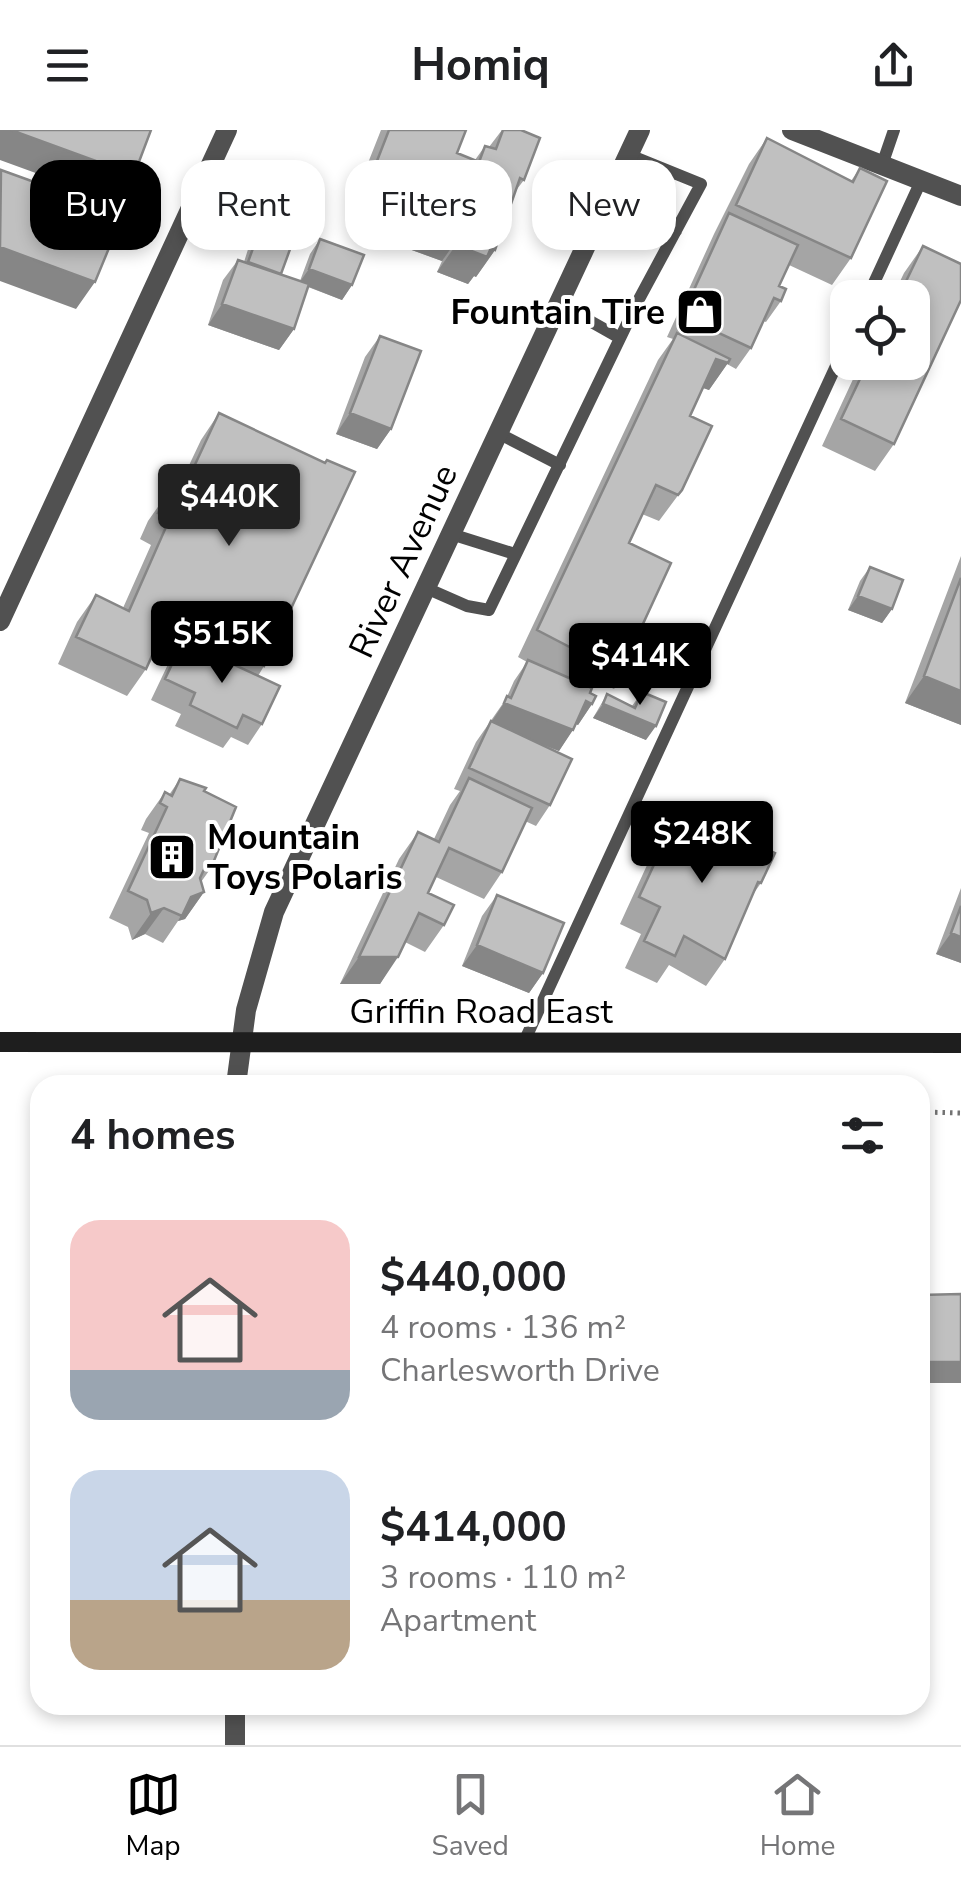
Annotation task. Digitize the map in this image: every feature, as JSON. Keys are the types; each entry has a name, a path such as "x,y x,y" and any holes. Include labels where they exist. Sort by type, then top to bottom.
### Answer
{"main road":[{"name":"Griffin Road East","path":"0,1042 961,1043"}],"street":[{"path":"0,621 8,585 227,130"},
{"name":"River Avenue","path":"624,160 640,130"},
{"path":"792,130 961,196"},
{"name":"River Avenue","path":"237,1075 257,963 274,912 583,250"},
{"path":"234,1715 235,1745"}],"lane":[{"path":"882,165 894,130"},
{"path":"627,154 642,160"},
{"path":"676,174 701,184 676,231"},
{"path":"875,280 921,180"},
{"path":"426,588 467,606 489,610 666,250"},
{"path":"558,304 620,338"},
{"path":"523,1044 830,379"},
{"path":"498,433 560,465"},
{"path":"452,534 516,554"}],"path":[{"path":"930,1112 961,1112"}],"building":[{"path":"11,130 151,130 140,160 93,160"},
{"path":"389,130 466,130 457,153 474,160 377,160"},
{"path":"503,130 521,130 540,138 524,180 520,178 512,201 512,160 480,160 485,146 496,149"},
{"path":"767,138 853,182 860,168 887,181 851,258 736,205"},
{"path":"1,170 30,180 30,250 108,250 95,282 0,247"},
{"path":"729,213 798,245 779,286 786,289 781,301 774,298 751,348 682,316"},
{"path":"325,241 364,255 352,285 309,269 316,250 325,250"},
{"path":"923,246 961,264 961,300 930,367 930,280 907,280"},
{"path":"252,250 290,250 281,274 248,262"},
{"path":"469,250 490,250 487,257"},
{"path":"238,260 309,284 294,329 222,304"},
{"path":"677,333 730,359 728,363 716,359 690,416 712,426 682,490 678,495 656,485 629,543 671,563 642,626 648,629 633,662 594,644 587,656 537,630"},
{"path":"380,336 421,351 391,429 350,413"},
{"path":"859,380 924,380 894,444 841,419"},
{"path":"219,413 325,463 327,460 355,472 264,666 156,616 153,622 165,627 146,669 76,637 96,595 129,611 170,518 158,513 167,494 179,499"},
{"path":"870,567 903,580 892,609 858,596"},
{"path":"961,578 961,691 924,676"},
{"path":"183,641 280,686 262,724 243,715 237,728 190,705 195,693 165,679"},
{"path":"528,660 592,688 590,693 596,696 592,704 586,701 573,730 504,703 507,696 511,698"},
{"path":"642,692 666,702 656,726 603,704 607,694 635,708"},
{"path":"491,721 572,759 550,805 469,768"},
{"path":"469,778 532,808 502,872 449,848 428,893 454,905 444,925 419,913 398,957 359,957 418,832 439,842"},
{"name":"Mountain Toys Polaris","path":"180,779 206,788 204,791 236,807 211,868 206,865 200,878 204,892 191,897 182,916 164,908 151,913 147,900 128,891 167,807 160,803 165,792 172,796"},
{"path":"678,813 775,853 761,883 758,882 725,959 684,936 675,956 644,941 660,907 639,897"},
{"path":"497,895 564,923 543,973 477,945"},
{"path":"961,906 961,937 951,933"},
{"path":"961,1294 961,1362 930,1362 930,1295"}],"place":[{"name":"Fountain Tire","path":"700,312"},
{"name":"Mountain Toys Polaris","path":"172,857"}]}
